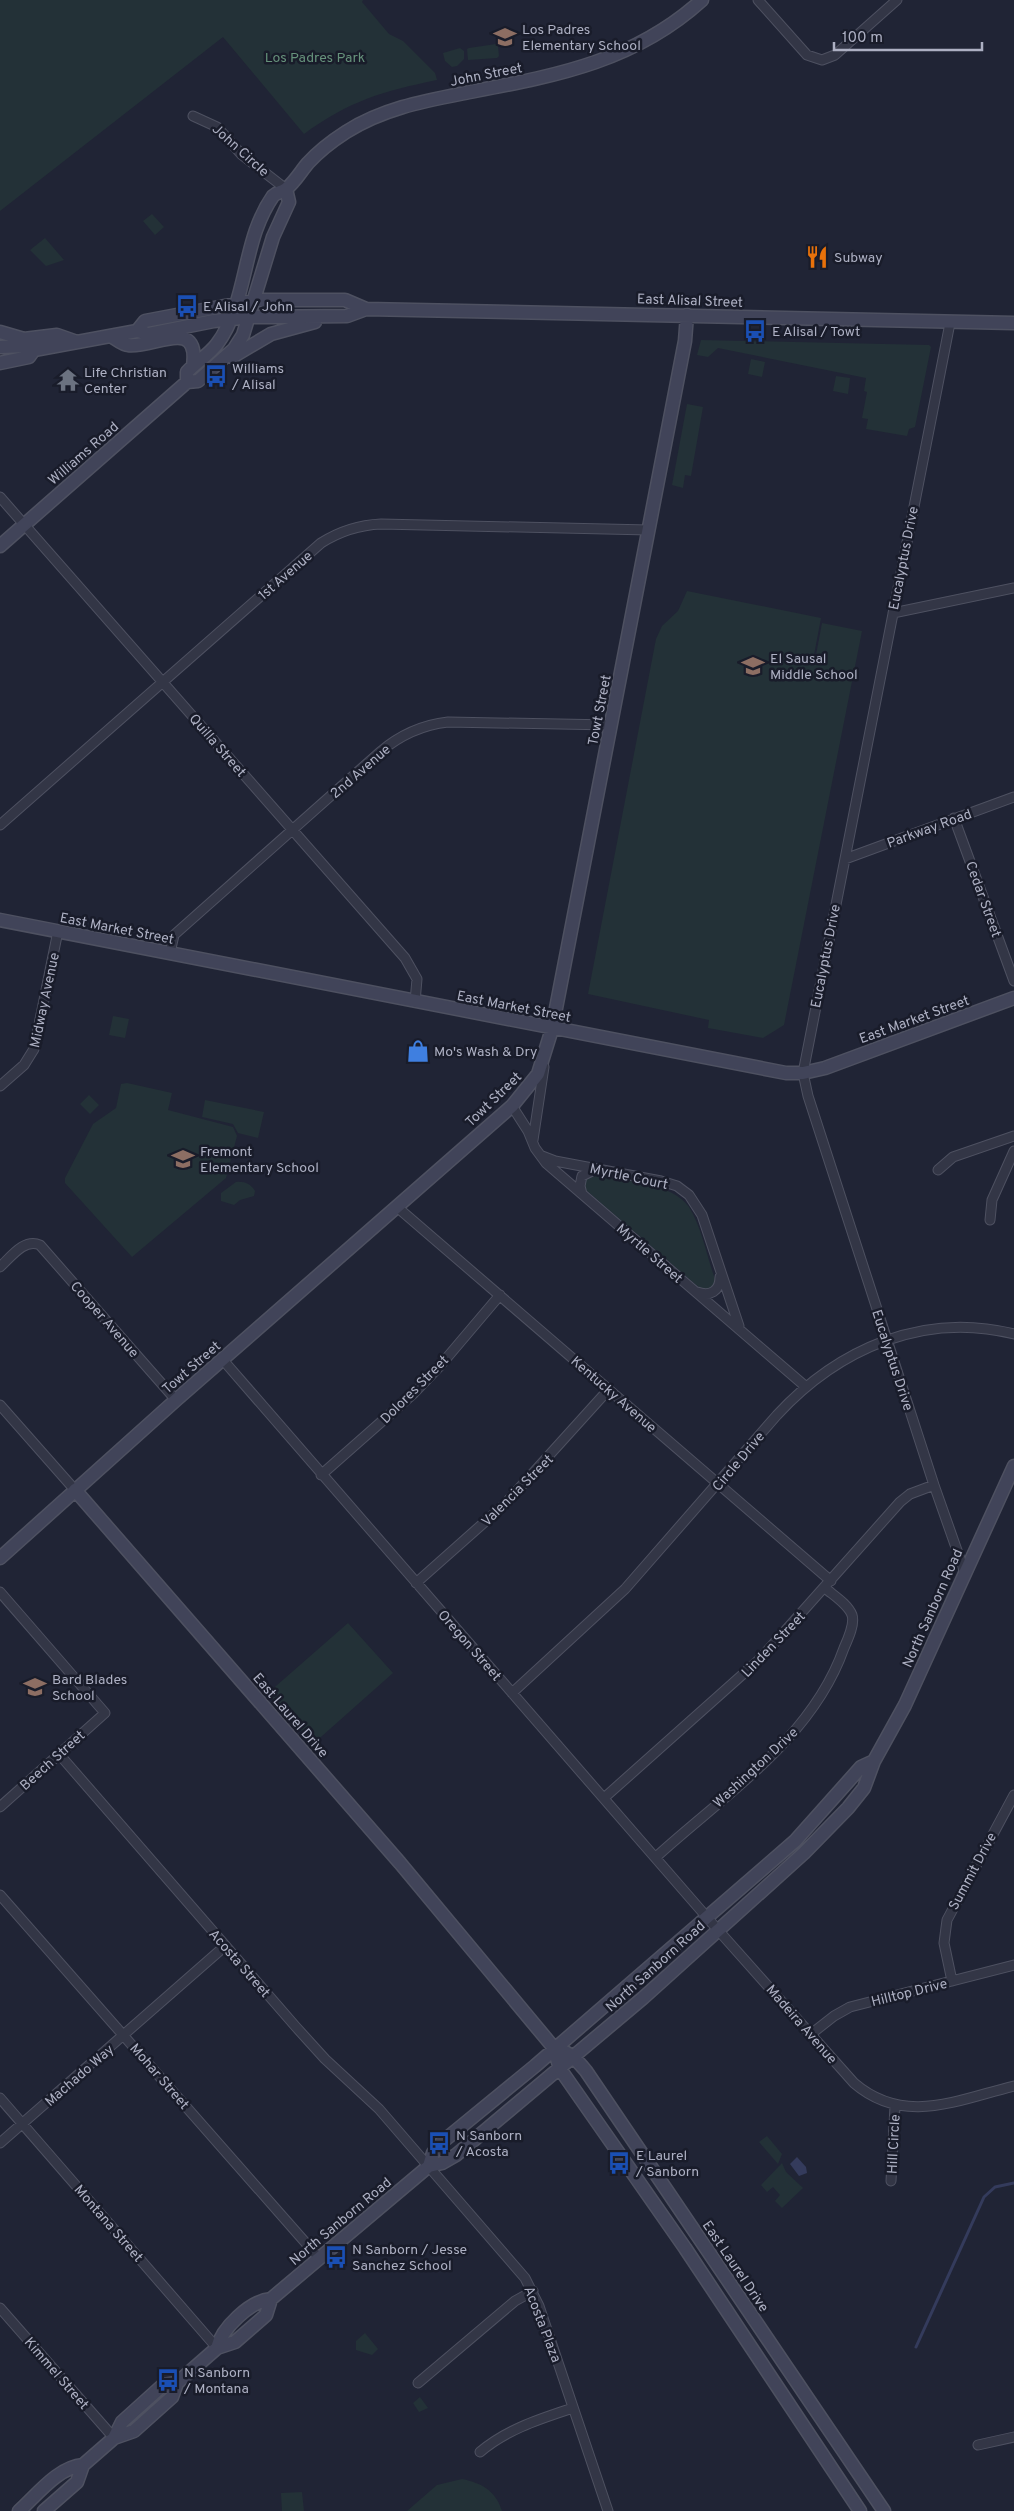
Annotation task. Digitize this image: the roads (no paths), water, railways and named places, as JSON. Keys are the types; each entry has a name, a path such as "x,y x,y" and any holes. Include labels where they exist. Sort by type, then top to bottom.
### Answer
{"main road":[{"name":"John Street","path":"236,303 262,216 275,194 286,189 308,162 328,145 369,120 422,102 563,73 598,62 652,38 702,0"},
{"path":"256,300 274,237 289,202 286,189"},
{"name":"East Alisal Street","path":"137,331 145,321 256,300 345,300 366,309"},
{"name":"Williams Road","path":"0,546 187,382 198,381 219,363 241,339 256,300"},
{"name":"Williams Road","path":"187,382 187,372 217,344 236,303"},
{"name":"East Alisal Street","path":"0,347 27,346 34,350 137,331 149,334 230,319 347,316 366,309 1014,324"},
{"name":"Towt Street","path":"0,1558 74,1490 512,1106 533,1082 547,1049 552,1029 685,341 687,315"},
{"path":"219,363 277,331 347,316"},
{"path":"0,332 24,339 57,335 77,342"},
{"path":"111,336 128,345 171,338 184,338 188,340 193,350 193,366"},
{"name":"East Alisal Street","path":"0,363 29,357 34,350"},
{"name":"East Market Street","path":"0,920 552,1029 768,1070 803,1073 825,1068 1014,998"},
{"name":"North Sanborn Road","path":"44,2511 77,2482 83,2466 114,2438 122,2422 163,2385 177,2383 217,2348 220,2338 225,2331 255,2303 271,2299 428,2166 442,2163 456,2155 575,2057 804,1853 844,1812 864,1788 874,1761 905,1705 1014,1466"},
{"name":"East Laurel Drive","path":"74,1490 375,1834 554,2048 560,2069 685,2248 860,2511"},
{"name":"North Sanborn Road","path":"428,2166 433,2153 441,2143 795,1841 861,1767 874,1761"},
{"name":"East Laurel Drive","path":"554,2048 566,2051 575,2057 884,2511"},
{"name":"North Sanborn Road","path":"19,2511 63,2472 72,2466 83,2466"}],"street":[{"path":"758,0 807,55 822,60 835,55 897,0"},
{"name":"John Circle","path":"193,116 217,127 242,154 286,189"},
{"name":"Eucalyptus Drive","path":"950,322 803,1073 808,1096 886,1341 965,1573"},
{"name":"Quilla Street","path":"0,497 410,963 417,982 415,1002"},
{"name":"1st Avenue","path":"0,825 321,543 350,528 381,524 648,530"},
{"path":"893,613 1014,588"},
{"name":"2nd Avenue","path":"170,954 174,935 388,746 405,734 424,726 448,722 612,725"},
{"name":"Parkway Road","path":"844,859 1014,797"},
{"name":"Cedar Street","path":"954,818 1014,981"},
{"name":"Midway Avenue","path":"0,1086 24,1065 34,1049 58,931"},
{"path":"533,1141 547,1049"},
{"name":"Myrtle Street","path":"512,1106 540,1154 583,1195 804,1386"},
{"path":"938,1170 952,1157 1014,1136"},
{"path":"990,1220 992,1200 1014,1150"},
{"name":"Myrtle Court","path":"540,1154 555,1161 667,1182 689,1195 702,1216 736,1320 743,1332"},
{"path":"583,1195 580,1186 582,1176 599,1168"},
{"name":"Kentucky Avenue","path":"397,1207 718,1484 828,1584"},
{"name":"Cooper Avenue","path":"0,1267 25,1245 32,1243 44,1248 176,1400"},
{"path":"693,1290 702,1294 713,1293 719,1285 720,1274"},
{"name":"Dolores Street","path":"321,1475 414,1393 439,1367 500,1295"},
{"name":"Circle Drive","path":"512,1693 613,1602 804,1386 842,1359 886,1341 923,1331 981,1328 1014,1334"},
{"name":"Oregon Street","path":"223,1360 718,1930"},
{"name":"Valencia Street","path":"416,1583 505,1504 540,1468 609,1389"},
{"name":"East Laurel Drive","path":"0,1405 74,1490"},
{"name":"Linden Street","path":"604,1798 746,1672 782,1637 900,1502 915,1492 934,1485"},
{"name":"Washington Drive","path":"656,1857 778,1750 815,1706 837,1666 853,1620 848,1609 828,1584"},
{"name":"Beech Street","path":"0,1592 105,1713 0,1807"},
{"name":"Acosta Street","path":"59,1754 310,2042 366,2096 428,2166"},
{"name":"Summit Drive","path":"952,1981 944,1943 947,1920 1014,1795"},
{"name":"Mohar Street","path":"0,1895 319,2258"},
{"name":"Madeira Avenue","path":"718,1930 862,2090 895,2106"},
{"name":"Machado Way","path":"0,2144 225,1946"},
{"name":"Hilltop Drive","path":"811,2034 834,2016 850,2007 1014,1965"},
{"path":"895,2106 928,2107 1014,2086"},
{"name":"Montana Street","path":"0,2098 217,2348"},
{"name":"Hill Circle","path":"891,2181 895,2106"},
{"name":"Acosta Plaza","path":"428,2166 509,2257 533,2292 608,2511"},
{"path":"418,2382 514,2302 533,2292"},
{"name":"Kimmel Street","path":"0,2308 114,2438"},
{"path":"480,2452 513,2430 573,2408"},
{"path":"978,2445 1014,2437"}],"water":[{"path":"797,2157 806,2167 807,2173 799,2176 790,2164"}],"waterway":[{"path":"916,2347 984,2197 995,2187 1014,2183"}],"place":[{"name":"Los Padres Elementary School","path":"505,37"},
{"name":"Subway","path":"817,257"},
{"name":"E Alisal / John","path":"187,306"},
{"name":"E Alisal / Towt","path":"755,331"},
{"name":"Williams / Alisal","path":"216,376"},
{"name":"Life Christian Center","path":"68,380"},
{"name":"El Sausal Middle School","path":"753,666"},
{"name":"Mo's Wash & Dry","path":"418,1051"},
{"name":"Fremont Elementary School","path":"183,1159"},
{"name":"Bard Blades School","path":"35,1687"},
{"name":"N Sanborn / Acosta","path":"439,2143"},
{"name":"E Laurel / Sanborn","path":"619,2163"},
{"name":"N Sanborn / Jesse Sanchez School","path":"336,2257"},
{"name":"N Sanborn / Montana","path":"168,2380"}],"park label":[{"name":"Los Padres Park","path":"315,57"}]}
